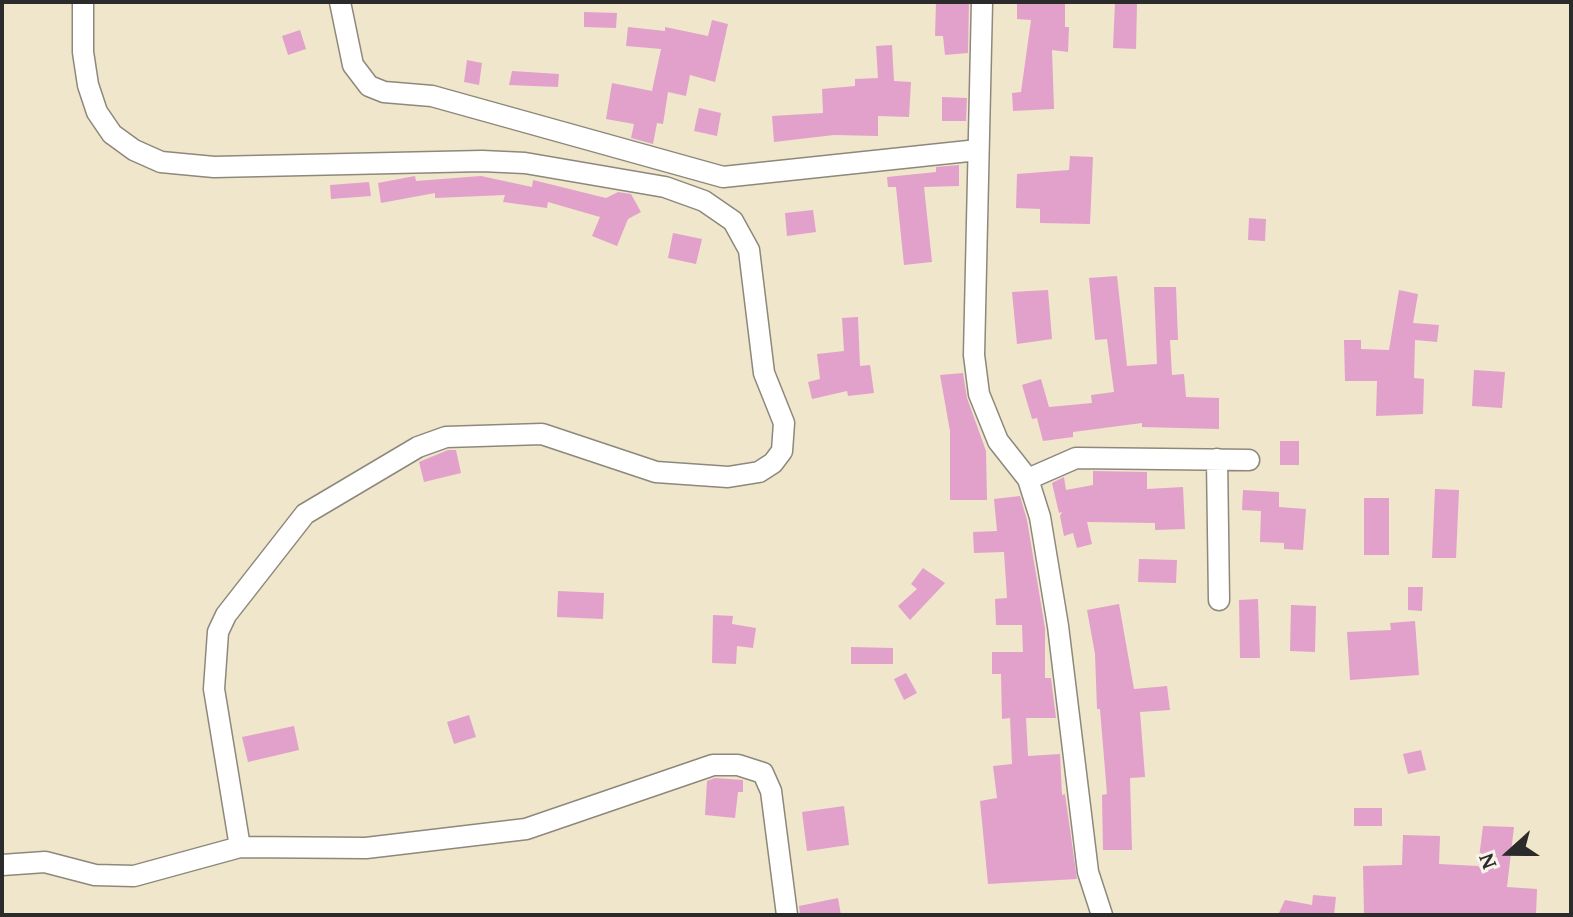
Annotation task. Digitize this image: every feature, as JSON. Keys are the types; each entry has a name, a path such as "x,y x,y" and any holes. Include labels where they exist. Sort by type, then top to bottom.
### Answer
{"street":[{"path":"83,2 85,63 97,112 112,134 134,150 161,162 214,167 482,161 525,163 665,187 704,201 733,221 749,250 764,373 784,423 782,451 773,463 745,476 663,473 542,434 446,437 418,447 314,508 296,522 226,615 218,632 214,689 240,847"},
{"path":"340,2 353,65 369,86 384,92 432,96 723,177 978,150"},
{"path":"982,2 974,355 979,394 998,441 1028,479 1040,517 1058,626 1088,872 1102,915"},
{"path":"704,201 723,177"},
{"path":"1028,479 1076,458 1249,460"},
{"path":"1217,459 1219,600"},
{"path":"2,865 45,862 95,875 134,876 240,847 366,848 526,829 713,765 738,765 763,773 771,791 787,915"}],"building":[{"path":"936,2 969,2 968,53 945,55 943,36 935,36"},
{"path":"1017,2 1065,2 1065,27 1069,27 1068,52 1052,50 1054,109 1013,111 1012,93 1021,92 1031,20 1017,19"},
{"path":"1115,2 1137,3 1136,49 1113,48"},
{"path":"584,12 617,13 616,28 584,27"},
{"path":"712,20 728,24 715,82 690,75 686,96 668,92 663,124 657,123 653,144 631,138 634,124 606,119 612,83 652,91 661,49 626,46 628,27 665,31 665,27 708,36"},
{"path":"300,30 306,49 288,55 282,36"},
{"path":"892,45 894,81 911,82 909,117 878,116 878,136 834,135 774,142 772,116 823,113 822,89 855,86 855,79 878,78 876,46"},
{"path":"467,60 482,63 479,85 464,82"},
{"path":"512,71 559,74 558,87 509,85"},
{"path":"942,97 967,98 966,121 942,121"},
{"path":"699,108 721,113 717,136 694,131"},
{"path":"1070,156 1093,157 1090,224 1040,223 1040,209 1016,208 1017,174 1069,170"},
{"path":"959,165 959,186 924,187 932,262 904,265 896,187 888,187 887,177 936,172 936,167"},
{"path":"415,176 416,181 481,176 532,187 533,180 606,198 618,192 631,194 641,212 628,219 617,246 592,236 600,217 548,202 547,208 503,202 505,195 435,198 435,193 381,203 378,183"},
{"path":"369,182 371,196 331,199 330,185"},
{"path":"813,210 816,232 787,236 785,213"},
{"path":"1249,218 1266,219 1265,241 1248,240"},
{"path":"673,233 702,239 696,264 668,258"},
{"path":"1117,276 1127,366 1157,364 1154,287 1176,287 1178,340 1170,340 1172,375 1184,374 1186,397 1219,398 1219,429 1142,427 1142,423 1073,432 1073,437 1043,441 1037,418 1032,419 1022,385 1041,379 1049,407 1092,403 1091,395 1114,392 1107,339 1095,340 1089,278"},
{"path":"1048,290 1052,339 1017,344 1012,292"},
{"path":"1399,290 1418,294 1413,323 1439,325 1437,342 1415,340 1414,378 1424,379 1423,414 1376,416 1377,381 1345,381 1344,340 1361,340 1361,349 1389,350"},
{"path":"858,317 860,366 870,365 874,393 848,396 847,391 812,399 808,382 820,379 817,354 844,351 842,318"},
{"path":"1474,370 1505,372 1502,408 1472,406"},
{"path":"963,373 967,398 986,451 987,500 950,500 950,431 940,375"},
{"path":"1280,441 1299,441 1299,465 1280,465"},
{"path":"448,450 456,450 461,473 424,482 419,462"},
{"path":"1093,471 1147,472 1147,489 1183,487 1185,529 1155,530 1155,523 1087,522 1092,544 1077,548 1073,533 1064,536 1062,512 1059,513 1052,483 1064,477 1066,490 1093,485"},
{"path":"1435,489 1459,490 1456,558 1432,558"},
{"path":"1243,490 1279,492 1279,507 1306,509 1303,550 1284,549 1284,543 1260,542 1261,511 1242,510"},
{"path":"1020,496 1027,520 1045,628 1045,678 1051,678 1056,718 1026,718 1028,756 1060,754 1062,795 1065,794 1077,879 988,884 980,801 997,798 993,766 1012,764 1010,718 1002,719 1001,674 992,674 992,652 1023,652 1022,625 996,625 995,599 1007,598 1004,552 974,553 973,532 997,531 994,499"},
{"path":"1364,498 1389,498 1389,555 1364,555"},
{"path":"1139,559 1177,560 1176,583 1138,582"},
{"path":"923,568 945,583 910,620 898,606 917,589 911,584"},
{"path":"1408,587 1423,587 1422,611 1408,610"},
{"path":"558,591 604,593 603,619 557,617"},
{"path":"1258,599 1260,658 1240,658 1239,600"},
{"path":"1119,604 1134,689 1167,686 1170,710 1140,712 1145,777 1130,778 1132,850 1103,850 1102,795 1107,794 1100,709 1097,709 1095,654 1087,610"},
{"path":"1291,605 1316,606 1315,652 1290,651"},
{"path":"713,615 733,616 732,624 756,628 753,648 737,646 736,664 712,663"},
{"path":"1415,621 1419,675 1350,680 1347,632 1391,630 1390,623"},
{"path":"851,647 893,648 893,664 851,664"},
{"path":"906,673 917,693 904,700 894,679"},
{"path":"469,715 476,737 454,744 447,722"},
{"path":"294,726 299,750 248,762 242,737"},
{"path":"1421,750 1426,770 1408,774 1403,754"},
{"path":"715,778 743,780 743,792 738,792 735,818 705,815 707,781"},
{"path":"844,806 849,845 807,851 802,812"},
{"path":"1354,808 1382,808 1382,826 1354,826"},
{"path":"1483,826 1514,827 1507,887 1537,889 1536,915 1364,915 1363,866 1402,865 1403,835 1440,836 1439,864 1478,866"},
{"path":"1313,895 1336,897 1334,915 1278,915 1285,900 1312,905"},
{"path":"838,898 841,915 800,915 799,906"}]}
